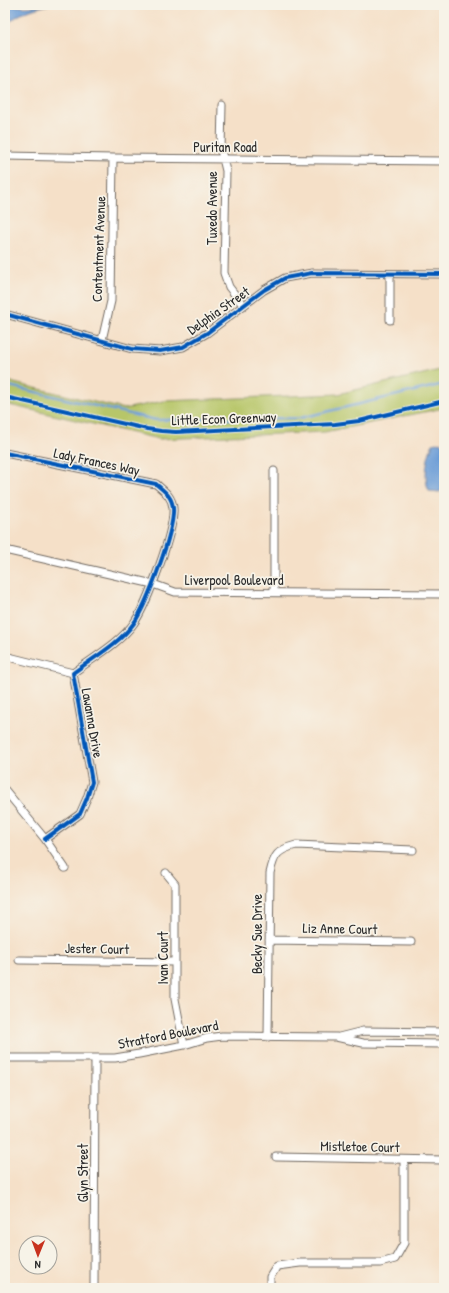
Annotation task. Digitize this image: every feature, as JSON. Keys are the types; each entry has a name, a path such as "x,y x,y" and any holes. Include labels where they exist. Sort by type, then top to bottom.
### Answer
{"street":[{"name":"Tuxedo Avenue","path":"222,105 221,150 226,171 224,273 229,286 243,305"},
{"name":"Puritan Road","path":"5,156 223,160 444,161"},
{"name":"Contentment Avenue","path":"102,340 111,301 113,158"},
{"name":"Delphia Street","path":"5,314 132,348 160,351 183,347 207,333 264,290 285,278 312,273 444,274"},
{"path":"390,274 390,320"},
{"name":"Lady Frances Way","path":"5,453 156,484 168,494 173,507"},
{"path":"274,472 274,592"},
{"name":"Lawanna Drive","path":"45,839 80,814 88,798 92,782 73,673 122,637 134,622 153,584 172,528 173,507"},
{"name":"Liverpool Boulevard","path":"5,550 153,584 175,592 444,594"},
{"path":"5,656 73,673"},
{"path":"5,790 45,839 65,868"},
{"name":"Becky Sue Drive","path":"268,1037 270,873 273,859 284,848 296,845 413,850"},
{"name":"Ivan Court","path":"166,873 175,884 175,999 184,1045"},
{"name":"Liz Anne Court","path":"269,940 411,942"},
{"name":"Jester Court","path":"19,960 175,962"},
{"name":"Stratford Boulevard","path":"5,1058 115,1058 222,1036 336,1037 363,1031 444,1032"},
{"name":"Stratford Boulevard","path":"336,1037 363,1043 444,1044"},
{"name":"Glyn Street","path":"94,1288 95,1058"},
{"name":"Mistletoe Court","path":"276,1157 444,1160"},
{"path":"270,1288 270,1277 277,1266 300,1263 380,1263 395,1259 404,1243 404,1160"}],"green space":[{"path":"444,369 444,408 325,432 159,439 5,404 5,379 14,383 124,409 164,401 338,394"}],"water":[{"path":"5,5 26,7 48,5 25,12 5,26"},
{"path":"440,442 444,445 444,488 440,492 429,491 426,474 429,455 433,444"}],"waterway":[{"path":"5,385 156,420 300,418 444,384"}],"cycle path":[{"path":"5,314 132,349 160,351 183,347 207,333 264,290 285,278 312,273 444,274"},
{"name":"Little Econ Greenway","path":"5,397 147,429 176,432 335,424 359,421 444,401"},
{"path":"5,453 156,484 169,497 173,508 170,533 159,567 146,600 134,623 114,644 73,673 92,782 80,814 45,839"}]}
